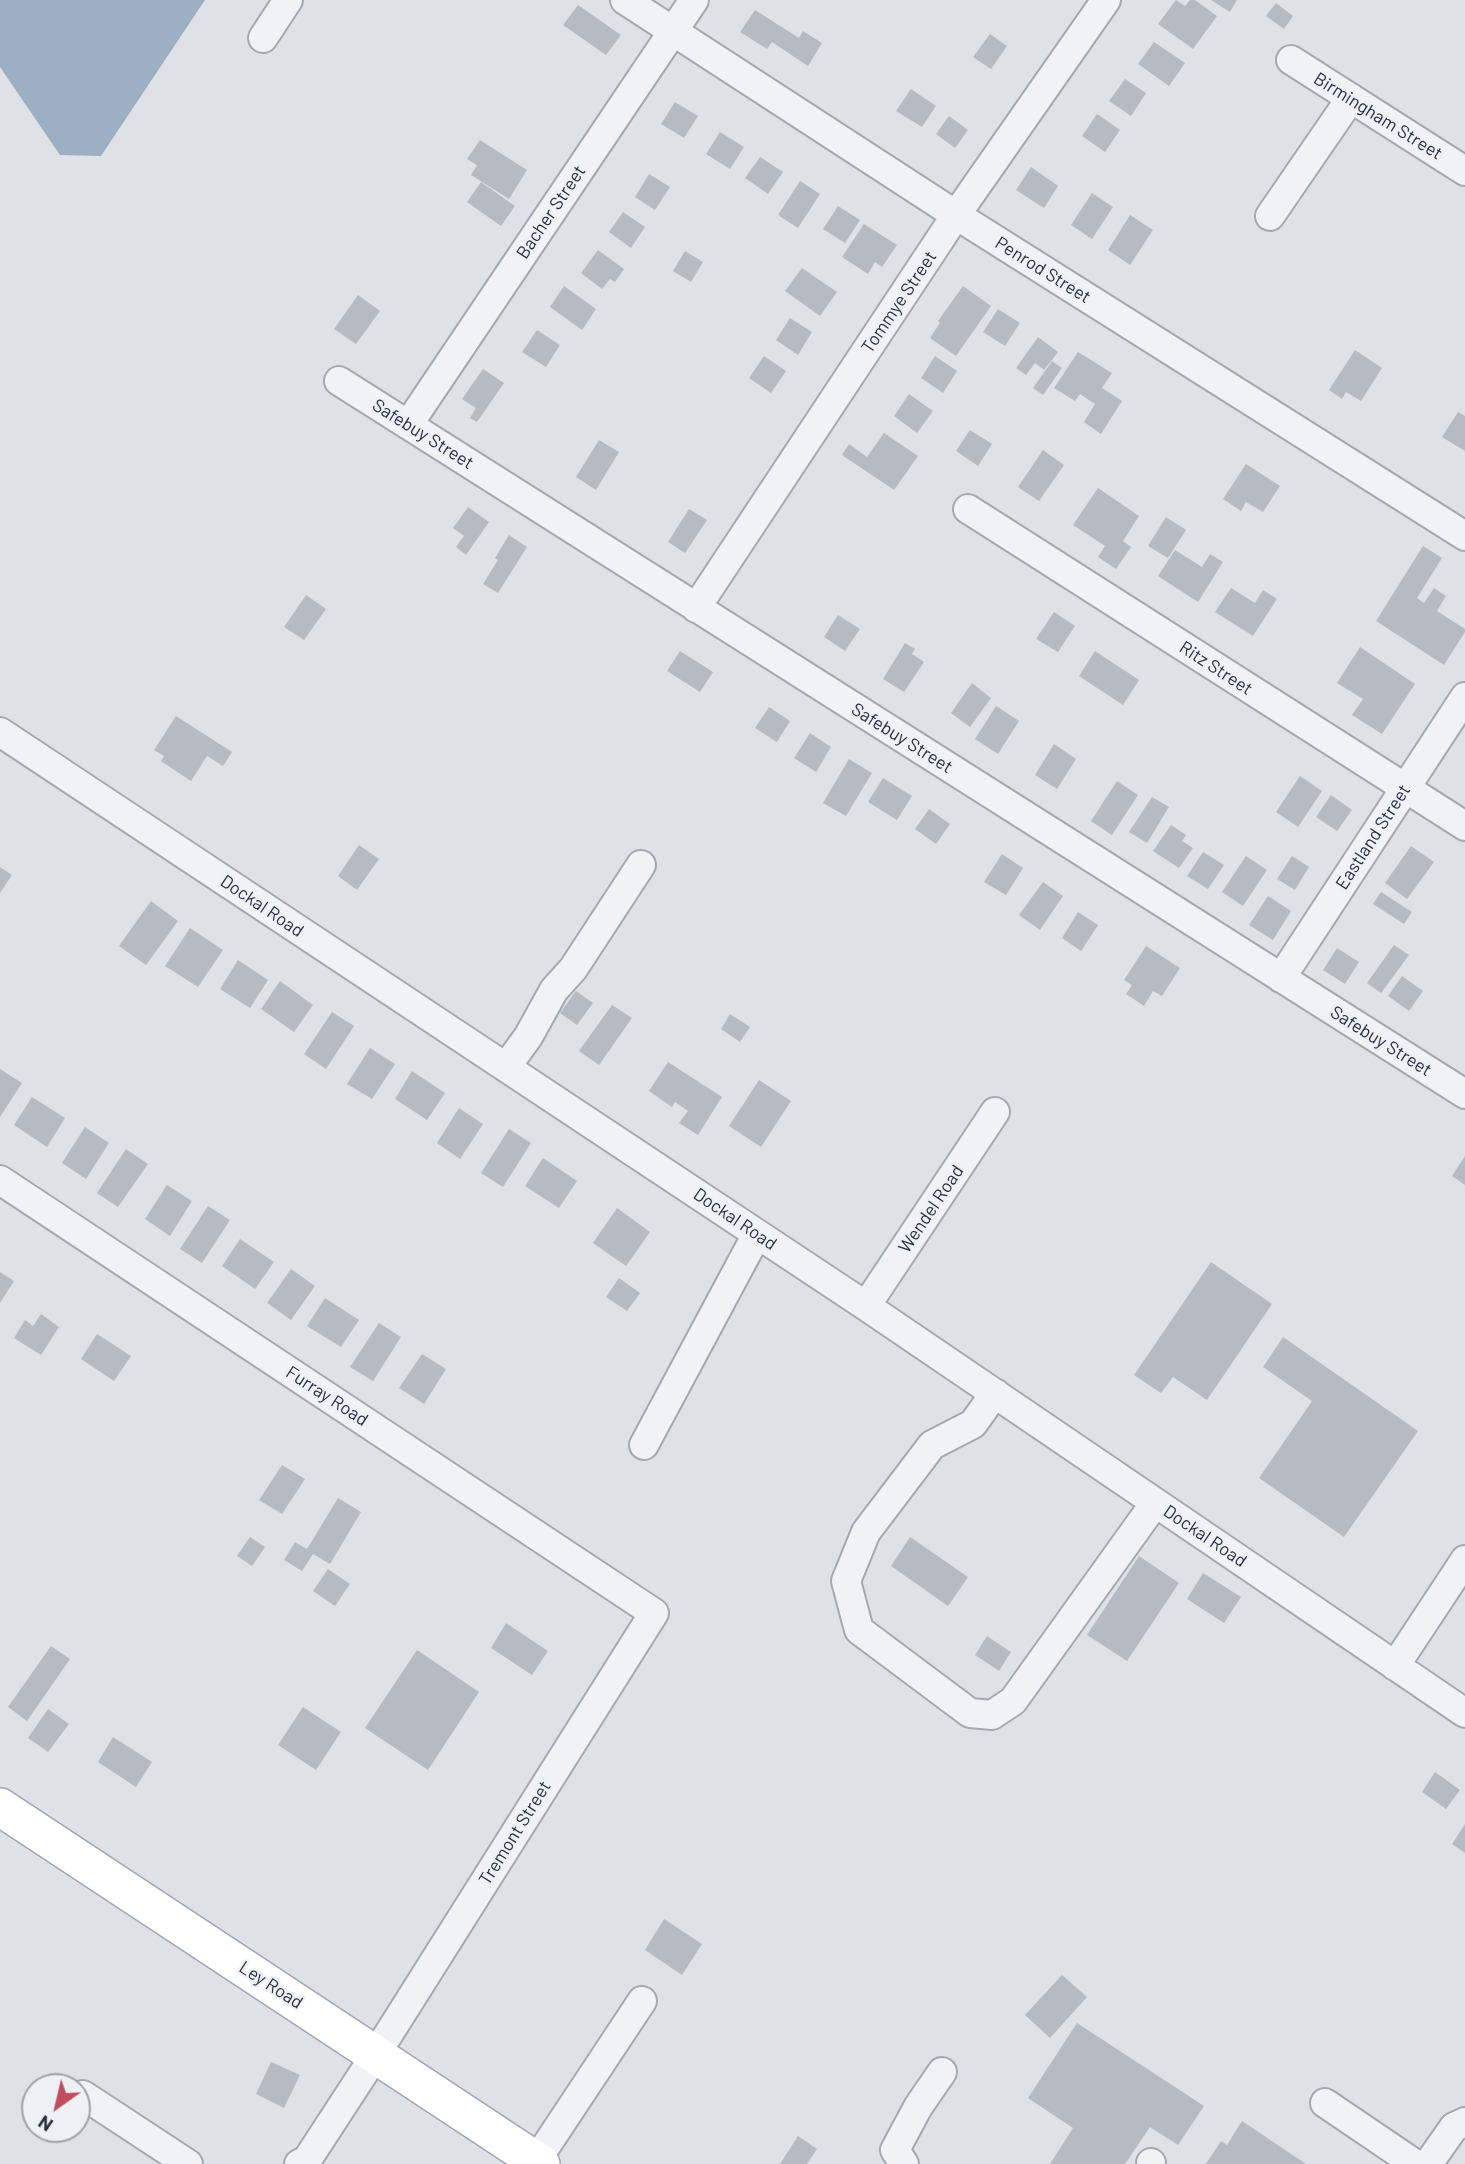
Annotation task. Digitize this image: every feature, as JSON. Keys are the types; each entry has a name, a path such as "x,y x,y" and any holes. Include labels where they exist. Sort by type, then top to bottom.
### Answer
{"main road":[{"name":"Ley Road","path":"0,1807 539,2162"}],"street":[{"path":"263,38 288,0"},
{"name":"Penrod Street","path":"625,0 956,215 1465,536"},
{"name":"Bacher Street","path":"408,425 694,0"},
{"name":"Tommye Street","path":"696,608 956,215 1106,0"},
{"name":"Birmingham Street","path":"1291,60 1465,171"},
{"path":"1270,216 1351,98"},
{"name":"Safebuy Street","path":"339,382 1465,1094"},
{"name":"Ritz Street","path":"968,509 1465,826"},
{"name":"Eastland Street","path":"1281,978 1465,697"},
{"name":"Dockal Road","path":"0,732 866,1306 1465,1713"},
{"path":"506,1068 528,1037 554,990 573,969 641,865"},
{"name":"Wendel Road","path":"866,1306 996,1112"},
{"name":"Furray Road","path":"0,1180 654,1613"},
{"path":"644,1445 757,1234"},
{"path":"995,1393 973,1424 932,1445 866,1532 846,1581 859,1630 970,1713 992,1715 1013,1701 1155,1503"},
{"path":"1395,1666 1465,1560"},
{"name":"Tremont Street","path":"299,2164 306,2160 376,2054 654,1613"},
{"path":"539,2162 642,2001"},
{"path":"904,2164 895,2150 918,2107 942,2072"},
{"path":"91,2100 188,2164"},
{"path":"1325,2103 1415,2164"},
{"path":"1428,2164 1454,2127 1465,2122"}],"water":[{"path":"0,0 205,0 101,156 60,155 0,67"}],"building":[{"path":"1176,0 1185,6 1190,0 1195,0 1217,16 1193,49 1158,24"},
{"path":"1211,0 1237,0 1230,12"},
{"path":"1276,3 1293,16 1284,29 1266,16"},
{"path":"578,5 621,35 606,55 563,25"},
{"path":"755,10 799,38 803,31 822,43 808,66 772,42 767,49 740,32"},
{"path":"990,34 1007,46 991,69 973,57"},
{"path":"1154,42 1185,63 1169,86 1138,64"},
{"path":"1125,79 1146,93 1131,116 1109,101"},
{"path":"911,89 936,106 922,127 896,111"},
{"path":"675,102 698,116 684,138 661,124"},
{"path":"1097,114 1120,130 1105,152 1082,136"},
{"path":"949,116 968,130 955,148 936,134"},
{"path":"720,132 744,147 730,169 706,154"},
{"path":"480,140 527,170 509,199 471,175 477,165 467,159"},
{"path":"760,157 783,172 768,194 745,178"},
{"path":"1031,167 1058,186 1044,208 1016,190"},
{"path":"649,174 670,187 655,210 635,197"},
{"path":"800,181 820,194 798,228 778,215"},
{"path":"481,182 515,206 501,226 467,202"},
{"path":"1092,193 1113,207 1092,239 1071,225"},
{"path":"838,206 860,220 845,243 823,229"},
{"path":"623,212 645,227 631,248 609,232"},
{"path":"1130,215 1153,230 1130,265 1108,250"},
{"path":"864,224 897,245 882,267 875,262 868,274 842,257"},
{"path":"598,250 624,269 615,282 610,279 602,289 581,273"},
{"path":"685,251 703,262 691,282 673,271"},
{"path":"802,268 837,292 820,316 785,291"},
{"path":"564,286 596,309 582,330 550,307"},
{"path":"963,286 991,306 956,356 930,338 940,323 938,321"},
{"path":"358,295 380,311 356,344 334,329"},
{"path":"998,309 1020,323 1005,346 983,332"},
{"path":"790,318 812,332 798,355 776,340"},
{"path":"537,330 560,345 546,367 522,352"},
{"path":"1038,337 1058,352 1044,370 1035,363 1026,375 1016,368"},
{"path":"1355,350 1382,368 1361,401 1346,392 1342,399 1329,390"},
{"path":"1078,352 1112,373 1102,388 1122,401 1101,434 1084,422 1095,404 1080,394 1075,401 1054,388"},
{"path":"764,356 786,371 771,393 749,378"},
{"path":"935,356 957,371 943,393 921,378"},
{"path":"1052,361 1062,368 1043,395 1033,388"},
{"path":"483,369 504,383 477,422 470,418 476,408 462,399"},
{"path":"909,394 933,411 917,433 894,416"},
{"path":"1458,412 1465,416 1465,451 1442,437"},
{"path":"970,430 992,444 978,466 956,451"},
{"path":"884,433 918,456 894,490 842,455 849,444 867,457"},
{"path":"599,440 619,452 596,490 576,477"},
{"path":"1043,450 1064,465 1039,501 1018,487"},
{"path":"1246,464 1280,486 1263,512 1246,502 1241,511 1223,499"},
{"path":"1098,488 1139,516 1123,541 1131,547 1116,569 1098,557 1105,546 1073,525"},
{"path":"468,507 489,522 466,555 456,547 464,536 453,528"},
{"path":"689,509 707,520 685,553 668,542"},
{"path":"1166,517 1186,530 1168,558 1148,546"},
{"path":"509,535 527,547 498,593 483,584"},
{"path":"1423,546 1442,558 1417,598 1424,603 1434,588 1446,596 1437,611 1465,629 1444,665 1376,621"},
{"path":"1175,550 1202,567 1210,554 1223,562 1198,602 1158,576"},
{"path":"1231,588 1255,603 1263,590 1277,599 1253,636 1215,612"},
{"path":"306,595 326,609 304,640 284,627"},
{"path":"1054,612 1075,626 1058,652 1036,639"},
{"path":"838,615 860,629 845,651 824,637"},
{"path":"905,643 915,649 912,654 924,662 904,692 883,679"},
{"path":"1360,647 1415,684 1382,734 1352,715 1363,699 1337,683"},
{"path":"680,651 713,672 700,692 667,671"},
{"path":"1095,651 1139,680 1123,705 1079,676"},
{"path":"972,683 991,698 970,727 951,713"},
{"path":"996,706 1019,721 998,754 975,739"},
{"path":"769,707 790,721 777,742 755,728"},
{"path":"176,716 232,752 223,766 207,756 191,781 161,761 164,756 154,750"},
{"path":"810,733 831,747 816,772 794,758"},
{"path":"1054,744 1076,759 1057,789 1035,775"},
{"path":"849,759 872,773 846,816 823,803"},
{"path":"1300,776 1322,791 1298,827 1276,812"},
{"path":"883,778 912,796 897,820 868,802"},
{"path":"1117,781 1138,795 1112,835 1091,821"},
{"path":"1331,795 1352,810 1337,831 1316,817"},
{"path":"1152,797 1169,807 1147,843 1129,832"},
{"path":"929,809 950,824 936,844 915,829"},
{"path":"1171,825 1186,835 1182,841 1193,848 1179,868 1153,851"},
{"path":"359,845 379,859 357,890 338,876"},
{"path":"1411,846 1434,862 1407,899 1385,883"},
{"path":"1203,852 1224,865 1208,889 1187,876"},
{"path":"1002,854 1023,868 1006,895 984,882"},
{"path":"1246,856 1267,870 1243,906 1222,892"},
{"path":"1292,856 1309,867 1295,890 1277,879"},
{"path":"0,867 12,875 0,893"},
{"path":"1043,882 1063,896 1040,930 1019,915"},
{"path":"1381,892 1412,912 1404,924 1373,904"},
{"path":"1268,896 1291,911 1273,940 1249,925"},
{"path":"151,901 178,921 146,965 119,946"},
{"path":"1078,912 1098,925 1081,951 1062,938"},
{"path":"190,928 223,950 198,987 165,966"},
{"path":"1394,945 1409,955 1381,993 1367,983"},
{"path":"1146,946 1180,968 1162,996 1153,991 1144,1006 1126,994 1132,985 1124,980"},
{"path":"1337,948 1359,962 1345,984 1323,970"},
{"path":"238,960 268,980 250,1008 220,989"},
{"path":"1402,976 1423,991 1409,1011 1388,996"},
{"path":"280,981 313,1005 294,1032 261,1009"},
{"path":"576,991 593,1003 577,1025 560,1013"},
{"path":"612,1005 632,1018 599,1065 579,1051"},
{"path":"332,1012 354,1026 326,1069 304,1054"},
{"path":"730,1014 750,1027 740,1042 721,1029"},
{"path":"370,1048 395,1064 372,1099 347,1084"},
{"path":"668,1062 722,1097 698,1135 679,1123 688,1111 675,1102 672,1107 649,1091"},
{"path":"0,1069 22,1083 0,1117"},
{"path":"412,1071 445,1093 427,1120 395,1099"},
{"path":"759,1080 791,1101 761,1147 729,1126"},
{"path":"32,1097 65,1118 47,1147 14,1125"},
{"path":"459,1108 483,1124 460,1159 437,1143"},
{"path":"85,1127 109,1143 86,1179 62,1163"},
{"path":"509,1129 531,1143 503,1187 481,1173"},
{"path":"126,1149 148,1164 118,1207 97,1193"},
{"path":"1465,1156 1465,1185 1452,1176"},
{"path":"543,1158 577,1181 559,1208 525,1186"},
{"path":"167,1185 192,1201 170,1236 145,1219"},
{"path":"208,1206 230,1220 202,1263 180,1249"},
{"path":"617,1208 650,1232 626,1266 593,1243"},
{"path":"240,1239 274,1262 255,1289 222,1266"},
{"path":"1211,1262 1272,1304 1207,1400 1173,1377 1161,1393 1134,1375"},
{"path":"291,1269 315,1286 291,1320 267,1303"},
{"path":"0,1272 14,1281 0,1303"},
{"path":"619,1278 640,1293 627,1311 606,1297"},
{"path":"325,1298 359,1320 341,1347 307,1326"},
{"path":"41,1314 59,1327 41,1355 14,1338 25,1320 33,1326"},
{"path":"379,1323 401,1337 373,1381 350,1367"},
{"path":"97,1334 131,1356 114,1381 81,1359"},
{"path":"1283,1337 1418,1431 1344,1537 1259,1478 1312,1401 1263,1367"},
{"path":"422,1354 446,1369 424,1404 399,1388"},
{"path":"282,1465 305,1479 282,1514 259,1500"},
{"path":"338,1498 361,1512 330,1564 313,1554 302,1571 284,1560 295,1542 307,1549"},
{"path":"250,1537 265,1547 252,1566 237,1556"},
{"path":"910,1537 968,1577 948,1606 891,1566"},
{"path":"1139,1556 1179,1583 1127,1661 1087,1635"},
{"path":"328,1569 350,1584 335,1606 313,1591"},
{"path":"1203,1573 1241,1597 1224,1623 1187,1599"},
{"path":"506,1623 548,1651 532,1675 491,1648"},
{"path":"987,1636 1011,1652 999,1671 975,1655"},
{"path":"51,1646 70,1659 27,1721 8,1707"},
{"path":"417,1650 479,1692 428,1770 365,1728"},
{"path":"303,1707 341,1732 316,1770 278,1745"},
{"path":"48,1709 69,1724 48,1752 28,1738"},
{"path":"113,1737 152,1762 136,1787 98,1762"},
{"path":"1435,1772 1460,1790 1446,1809 1422,1792"},
{"path":"1465,1824 1465,1853 1452,1844"},
{"path":"664,1919 702,1944 682,1975 645,1950"},
{"path":"1062,1975 1087,1997 1050,2038 1025,2015"},
{"path":"1077,2023 1204,2106 1178,2145 1150,2127 1125,2164 1050,2164 1073,2128 1028,2098"},
{"path":"271,2062 300,2075 284,2108 256,2094"},
{"path":"1242,2121 1306,2164 1206,2164 1221,2141 1227,2145"},
{"path":"798,2136 817,2149 807,2164 780,2164"}]}
